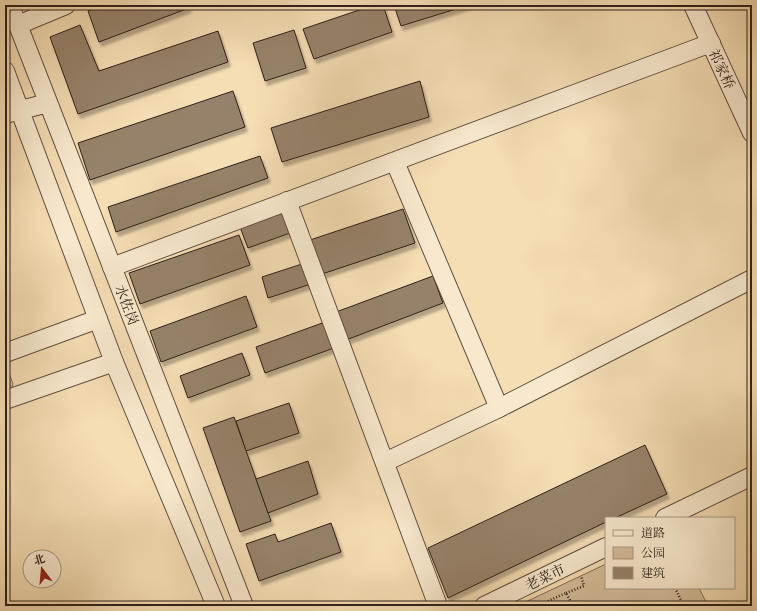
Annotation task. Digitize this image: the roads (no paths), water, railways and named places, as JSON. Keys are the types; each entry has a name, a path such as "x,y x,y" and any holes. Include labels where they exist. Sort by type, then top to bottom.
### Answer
{"street":[{"name":"水佐岗","path":"9,5 244,606"},
{"path":"18,25 66,5"},
{"name":"祁家桥","path":"693,5 752,133"},
{"path":"112,267 710,43"},
{"path":"5,71 12,112 216,606"},
{"path":"12,112 48,104"},
{"path":"395,162 499,408"},
{"path":"287,201 438,606"},
{"path":"385,462 499,408 752,280"},
{"path":"5,353 98,319"},
{"path":"5,400 114,362"},
{"path":"667,517 752,476"},
{"name":"老菜市","path":"484,606 605,547"}]}
